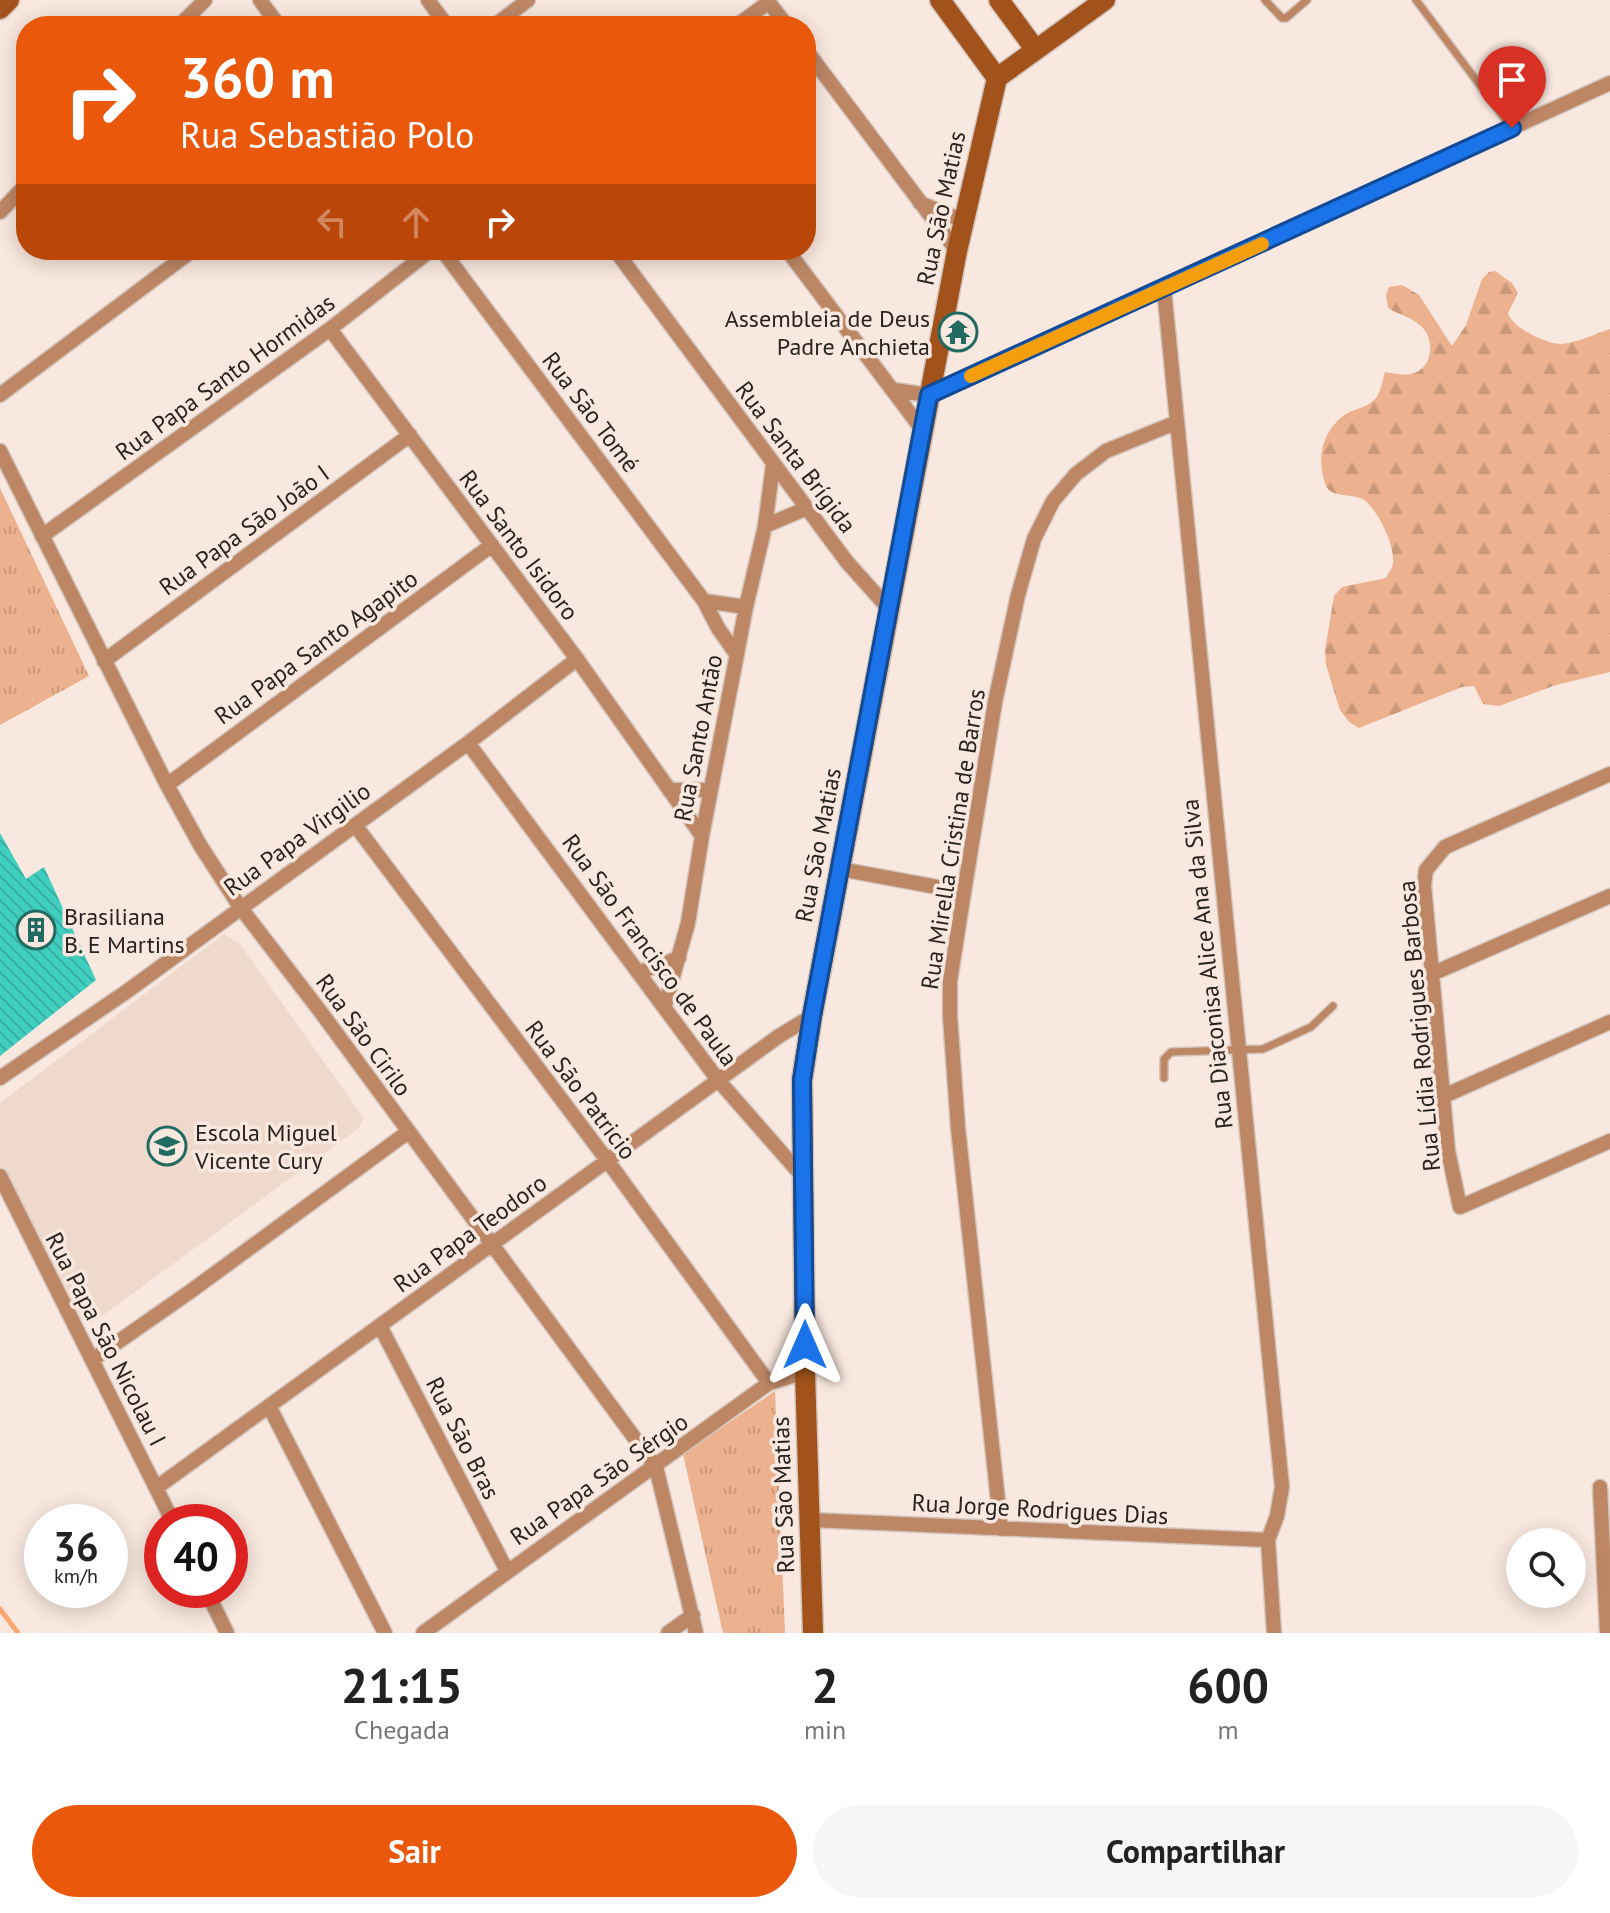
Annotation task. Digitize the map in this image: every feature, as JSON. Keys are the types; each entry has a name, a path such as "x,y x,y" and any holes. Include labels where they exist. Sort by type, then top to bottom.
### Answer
{"street":[{"path":"0,9 9,0"},
{"path":"189,16 205,0"},
{"path":"507,16 528,0"},
{"path":"940,0 997,78 1105,0"},
{"path":"999,0 1035,49"},
{"path":"749,16 768,1"},
{"path":"816,63 957,251"},
{"name":"Rua São Matias","path":"813,1633 805,1372 802,1080 957,251 997,78"},
{"path":"894,390 929,395 1610,83"},
{"path":"0,212 16,195"},
{"path":"920,202 964,221"},
{"path":"0,395 180,260"},
{"name":"Rua Papa Santo Hormidas","path":"42,536 330,329 418,260"},
{"name":"Rua São Tomé","path":"449,260 704,601 737,655"},
{"name":"Rua Santa Brígida","path":"622,260 773,465 868,588 890,610"},
{"path":"795,260 924,432"},
{"name":"Rua Diaconisa Alice Ana da Silva","path":"1164,289 1282,1487 1277,1516 1268,1540 1274,1633"},
{"name":"Rua Santo Isidoro","path":"330,329 577,659 702,836"},
{"name":"Rua Mirella Cristina de Barros","path":"1001,1529 958,1128 950,1016 950,981 964,892 995,702 1018,595 1034,539 1053,501 1076,474 1106,451 1175,423"},
{"name":"Rua Papa São João I","path":"104,661 410,435"},
{"name":"Rua São Cirilo","path":"0,451 167,785 200,845 240,907 656,1467 696,1633"},
{"name":"Rua Santo Antão","path":"665,1005 688,923 746,607 765,526 773,465"},
{"path":"765,526 807,508"},
{"name":"Rua Papa Santo Agapito","path":"167,785 492,545"},
{"path":"704,601 746,607"},
{"name":"Rua Papa Virgilio","path":"0,1078 126,992 468,743 577,659"},
{"name":"Rua São Francisco de Paula","path":"468,743 718,1080 804,1178"},
{"name":"Rua Lídia Rodrigues Barbosa","path":"1610,774 1445,847 1426,870 1424,885 1448,1151 1460,1207 1610,1141"},
{"path":"669,790 711,790"},
{"name":"Rua São Patricio","path":"355,825 607,1160 769,1383"},
{"path":"840,869 964,892"},
{"path":"1434,973 1610,896"},
{"path":"640,972 679,958"},
{"name":"Rua Papa Teodoro","path":"156,1488 779,1036 812,1016"},
{"path":"1444,1096 1610,1022"},
{"path":"92,1360 408,1132"},
{"name":"Rua Papa São Nicolau I","path":"0,1176 164,1504"},
{"name":"Rua São Bras","path":"380,1326 507,1571"},
{"name":"Rua Papa São Sérgio","path":"423,1633 769,1383 805,1372"},
{"path":"269,1406 385,1633"},
{"path":"1600,1487 1607,1633"},
{"name":"Rua Jorge Rodrigues Dias","path":"810,1520 1268,1540"},
{"path":"215,1608 227,1633"},
{"path":"668,1633 693,1615"}],"lane":[{"path":"1265,0 1282,18 1286,18 1307,0"},
{"path":"1416,0 1512,128"},
{"path":"1164,1078 1164,1059 1171,1052 1263,1049 1311,1027 1333,1006"}],"shaded area":[{"name":"Escola Miguel Vicente Cury","path":"224,934 240,944 363,1117 359,1128 91,1324 83,1321 0,1164 0,1103"}],"green space":[{"path":"1495,271 1512,283 1518,293 1508,313 1516,324 1530,334 1561,344 1610,329 1610,672 1556,685 1499,706 1483,704 1474,686 1462,687 1359,728 1349,722 1340,710 1326,665 1325,650 1334,596 1342,587 1386,578 1392,567 1392,551 1386,531 1364,500 1333,492 1326,486 1321,466 1323,447 1338,421 1376,398 1385,372 1411,374 1424,367 1430,354 1429,340 1422,327 1388,308 1386,295 1389,287 1402,285 1419,295 1452,346 1466,325 1482,279"},
{"path":"0,488 89,676 0,725"},
{"path":"775,1391 785,1633 723,1633 683,1454"}],"building":[{"name":"Brasiliana B. E Martins","path":"0,833 26,879 44,867 96,980 0,1056"}],"waterway":[{"path":"0,1609 18,1633"}],"slow traffic":[{"path":"971,376 1262,244"}],"place":[{"name":"Assembleia de Deus Padre Anchieta","path":"958,332"},
{"name":"Brasiliana B. E Martins","path":"36,930"},
{"name":"Escola Miguel Vicente Cury","path":"167,1146"}],"route":[{"path":"805,1345 802,1080 929,395 1512,128"}]}
